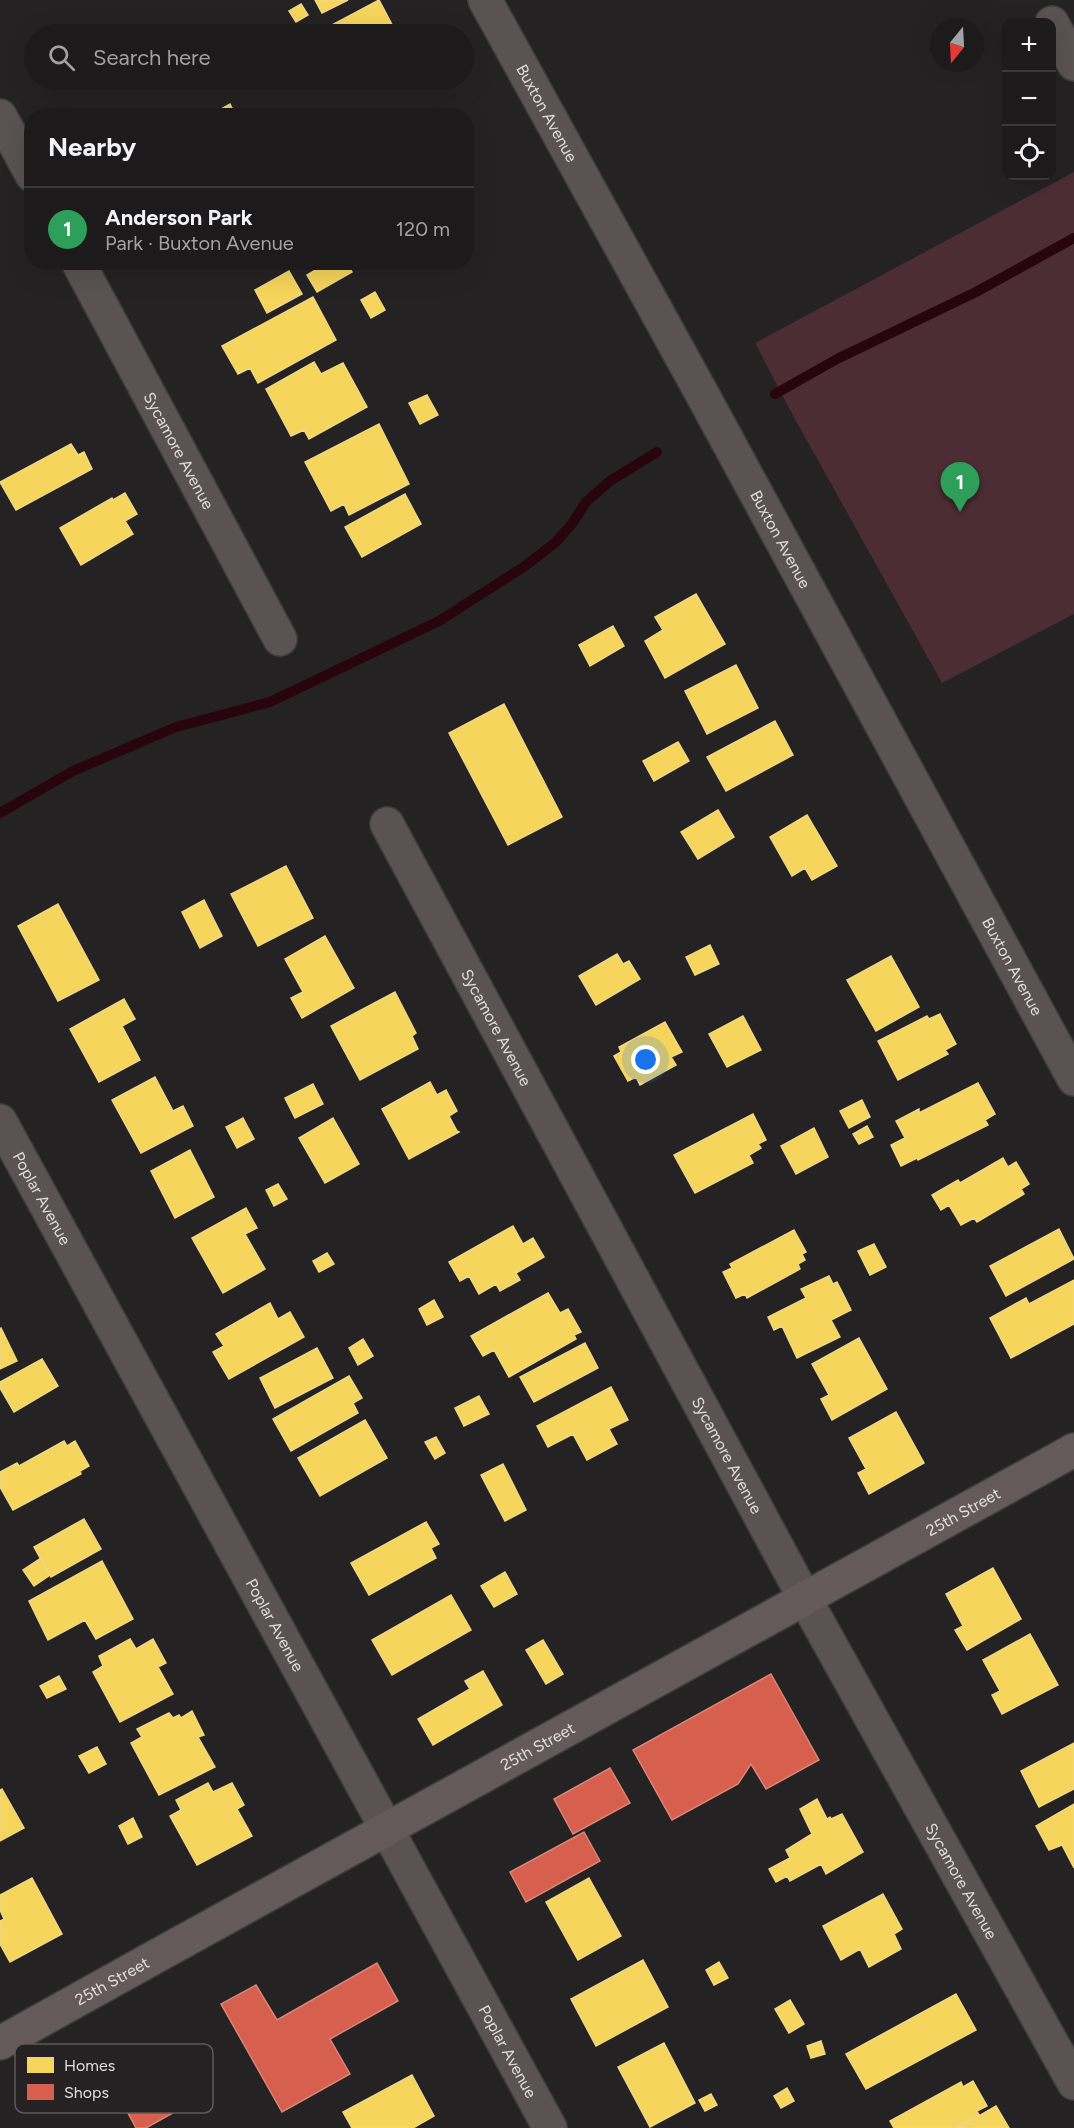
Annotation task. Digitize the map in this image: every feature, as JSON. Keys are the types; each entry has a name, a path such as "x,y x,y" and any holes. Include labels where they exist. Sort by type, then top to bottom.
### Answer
{"main road":[{"name":"25th Street","path":"0,2043 1074,1450"}],"street":[{"name":"Buxton Avenue","path":"485,0 713,413 1074,1079"},
{"path":"1039,0 1048,18"},
{"path":"1056,32 1074,64"},
{"path":"0,116 24,160"},
{"name":"Sycamore Avenue","path":"82,270 280,639"},
{"name":"Sycamore Avenue","path":"387,824 806,1599 1074,2083"},
{"name":"Poplar Avenue","path":"0,1121 550,2128"}],"shaded area":[{"path":"1074,172 1074,614 942,683 755,343"}],"building: Homes":[{"path":"315,0 348,0 322,13"},
{"path":"379,0 392,24 334,24"},
{"path":"301,4 308,15 296,22 289,11"},
{"path":"315,270 351,270 352,272 317,292 307,275"},
{"path":"289,271 302,294 267,313 255,290"},
{"path":"375,292 385,310 371,318 361,300"},
{"path":"313,297 336,340 258,383 250,368 238,374 222,346"},
{"path":"314,362 321,374 343,363 367,407 309,439 304,430 291,436 266,389"},
{"path":"427,395 438,415 420,424 409,403"},
{"path":"379,424 409,484 349,515 344,504 331,511 305,462"},
{"path":"71,444 78,455 84,452 92,469 16,510 0,482"},
{"path":"125,493 137,514 125,521 133,534 81,565 60,528"},
{"path":"405,494 421,524 362,557 345,527"},
{"path":"696,594 725,644 665,678 645,641 663,630 655,617"},
{"path":"613,626 624,646 590,666 579,645"},
{"path":"736,665 758,708 707,734 685,691"},
{"path":"504,704 562,817 508,845 449,733"},
{"path":"775,721 793,755 726,791 707,757"},
{"path":"678,742 689,761 654,781 643,761"},
{"path":"718,810 734,837 698,859 681,832"},
{"path":"807,815 837,866 812,880 805,868 792,876 770,837"},
{"path":"286,866 313,918 258,946 231,894"},
{"path":"204,900 222,936 200,948 182,912"},
{"path":"58,904 99,980 58,1001 18,926"},
{"path":"325,936 354,988 302,1018 291,998 303,992 285,959"},
{"path":"710,945 719,964 695,975 686,957"},
{"path":"617,954 623,964 629,961 640,979 596,1005 579,976"},
{"path":"891,956 919,1007 876,1031 847,980"},
{"path":"395,992 416,1033 412,1036 418,1049 360,1080 331,1026"},
{"path":"124,999 135,1019 122,1026 140,1060 99,1082 70,1029"},
{"path":"940,1014 956,1044 945,1050 948,1054 898,1080 878,1041 927,1016 929,1019"},
{"path":"743,1016 761,1050 727,1067 709,1034"},
{"path":"665,1022 682,1052 671,1057 676,1065 640,1085 636,1077 628,1081 614,1056 621,1052 619,1047"},
{"path":"155,1077 173,1111 183,1106 193,1126 141,1153 112,1100"},
{"path":"430,1082 437,1095 446,1090 457,1111 449,1116 459,1132 409,1159 382,1109"},
{"path":"978,1083 995,1114 985,1120 988,1125 918,1160 917,1158 901,1166 891,1145 905,1138 896,1121 919,1109 919,1113"},
{"path":"313,1084 323,1104 295,1118 285,1098"},
{"path":"862,1100 870,1117 849,1128 840,1111"},
{"path":"753,1114 766,1140 758,1144 761,1148 749,1155 753,1163 695,1193 674,1155"},
{"path":"243,1118 254,1139 237,1148 226,1127"},
{"path":"333,1118 359,1164 325,1183 299,1138"},
{"path":"867,1126 873,1137 859,1144 853,1134"},
{"path":"814,1128 828,1157 796,1174 781,1146"},
{"path":"190,1150 214,1197 175,1218 151,1171"},
{"path":"1003,1158 1008,1167 1016,1162 1029,1184 1021,1189 1024,1194 977,1222 974,1218 961,1225 949,1205 941,1210 932,1195 958,1180 960,1183"},
{"path":"278,1184 287,1199 274,1206 266,1190"},
{"path":"246,1208 257,1228 245,1234 265,1269 223,1293 192,1238"},
{"path":"513,1226 523,1244 533,1238 544,1257 516,1273 520,1280 500,1291 496,1284 479,1294 469,1276 460,1281 449,1262"},
{"path":"1059,1229 1074,1259 1006,1296 990,1266"},
{"path":"794,1230 806,1252 802,1254 805,1260 798,1264 800,1269 747,1298 745,1294 736,1298 723,1272 732,1268 730,1264"},
{"path":"874,1244 886,1267 870,1275 858,1251"},
{"path":"327,1253 334,1264 319,1272 313,1261"},
{"path":"829,1276 833,1284 837,1282 851,1310 831,1320 840,1337 797,1358 782,1326 774,1330 768,1317 806,1298 801,1289"},
{"path":"1074,1280 1074,1324 1011,1358 990,1318 1026,1298 1029,1304"},
{"path":"548,1293 560,1313 568,1309 581,1332 574,1335 576,1339 509,1377 494,1350 483,1356 471,1336"},
{"path":"434,1300 443,1317 427,1325 419,1309"},
{"path":"270,1303 278,1319 290,1312 304,1337 229,1379 213,1352 224,1346 216,1334"},
{"path":"0,1329 17,1361 0,1369"},
{"path":"859,1338 887,1389 832,1420 821,1399 829,1395 812,1364"},
{"path":"363,1339 373,1356 358,1365 349,1348"},
{"path":"585,1343 598,1368 534,1402 520,1377"},
{"path":"317,1348 333,1378 275,1408 260,1378"},
{"path":"42,1359 58,1386 14,1412 0,1388 0,1382"},
{"path":"349,1376 362,1398 353,1403 358,1413 291,1451 273,1419"},
{"path":"611,1387 628,1420 609,1429 617,1444 587,1460 573,1434 548,1447 537,1426"},
{"path":"479,1396 489,1414 464,1426 455,1408"},
{"path":"896,1412 924,1463 869,1494 858,1473 866,1469 849,1438"},
{"path":"365,1420 387,1458 320,1496 298,1458"},
{"path":"436,1437 445,1453 435,1459 425,1442"},
{"path":"64,1441 67,1446 75,1441 89,1466 80,1471 81,1474 13,1510 0,1487 0,1472 17,1463 19,1466"},
{"path":"503,1464 526,1510 505,1521 481,1475"},
{"path":"84,1519 101,1549 51,1577 34,1547"},
{"path":"426,1522 439,1544 431,1548 436,1558 369,1595 351,1563"},
{"path":"41,1558 50,1575 34,1586 23,1570"},
{"path":"102,1561 133,1619 96,1639 85,1620 48,1640 29,1601"},
{"path":"993,1568 1021,1619 967,1650 955,1630 963,1626 946,1594"},
{"path":"505,1572 517,1594 494,1607 481,1586"},
{"path":"451,1595 471,1630 392,1675 372,1640"},
{"path":"1030,1634 1058,1685 1002,1714 992,1695 1000,1691 983,1660"},
{"path":"130,1639 136,1649 153,1639 166,1663 158,1667 173,1694 120,1722 93,1672 103,1666 99,1656"},
{"path":"543,1640 563,1674 546,1684 526,1650"},
{"path":"483,1671 502,1705 433,1745 418,1719 470,1689 465,1681"},
{"path":"59,1676 66,1689 47,1698 40,1686"},
{"path":"192,1711 204,1735 198,1737 215,1767 159,1795 131,1743 142,1737 137,1729 169,1713 173,1718 179,1715 181,1718"},
{"path":"1074,1743 1074,1789 1039,1807 1021,1771"},
{"path":"97,1747 106,1764 89,1773 79,1756"},
{"path":"208,1783 213,1792 232,1783 244,1805 237,1809 252,1836 197,1865 170,1816 181,1810 176,1800"},
{"path":"2,1789 24,1828 0,1841 0,1790"},
{"path":"817,1799 827,1819 842,1814 863,1852 826,1874 821,1864 790,1881 787,1876 776,1882 769,1869 790,1858 786,1850 812,1834 800,1809"},
{"path":"1074,1804 1074,1868 1062,1845 1049,1850 1036,1826"},
{"path":"133,1818 142,1837 128,1844 119,1826"},
{"path":"32,1878 62,1934 10,1962 0,1944 0,1921 4,1919 0,1910 0,1895"},
{"path":"589,1878 621,1936 578,1960 546,1902"},
{"path":"883,1894 902,1929 894,1934 901,1949 869,1967 860,1949 841,1960 823,1926"},
{"path":"643,1960 668,2007 596,2046 571,1999"},
{"path":"719,1962 728,1978 714,1985 706,1970"},
{"path":"956,1994 976,2030 866,2089 846,2054"},
{"path":"790,2000 804,2024 789,2033 775,2009"},
{"path":"821,2041 825,2054 811,2058 807,2046"},
{"path":"664,2043 695,2103 650,2127 618,2067"},
{"path":"412,2075 434,2116 413,2128 352,2128 343,2112"},
{"path":"973,2081 987,2106 977,2111 979,2115 955,2128 894,2128 890,2121 961,2082 963,2087"},
{"path":"787,2088 794,2101 781,2108 774,2096"},
{"path":"711,2094 717,2105 705,2111 699,2100"},
{"path":"996,2106 1009,2128 958,2128"}],"building: Shops":[{"path":"771,1674 819,1760 766,1789 751,1764 738,1784 672,1820 633,1750"},
{"path":"610,1768 630,1803 573,1834 554,1799"},
{"path":"584,1832 600,1861 526,1902 510,1872"},
{"path":"377,1963 398,2001 330,2039 350,2074 282,2112 221,2004 256,1985 277,2020"},
{"path":"128,2113 173,2113 146,2128 136,2128"}],"waterway":[{"path":"775,394 837,359 976,292 1074,238"},
{"path":"0,813 73,771 176,727 270,702 439,621 525,566 556,542 572,524 586,502 610,481 657,452"}],"place":[{"name":"Anderson Park","path":"960,512"}]}
